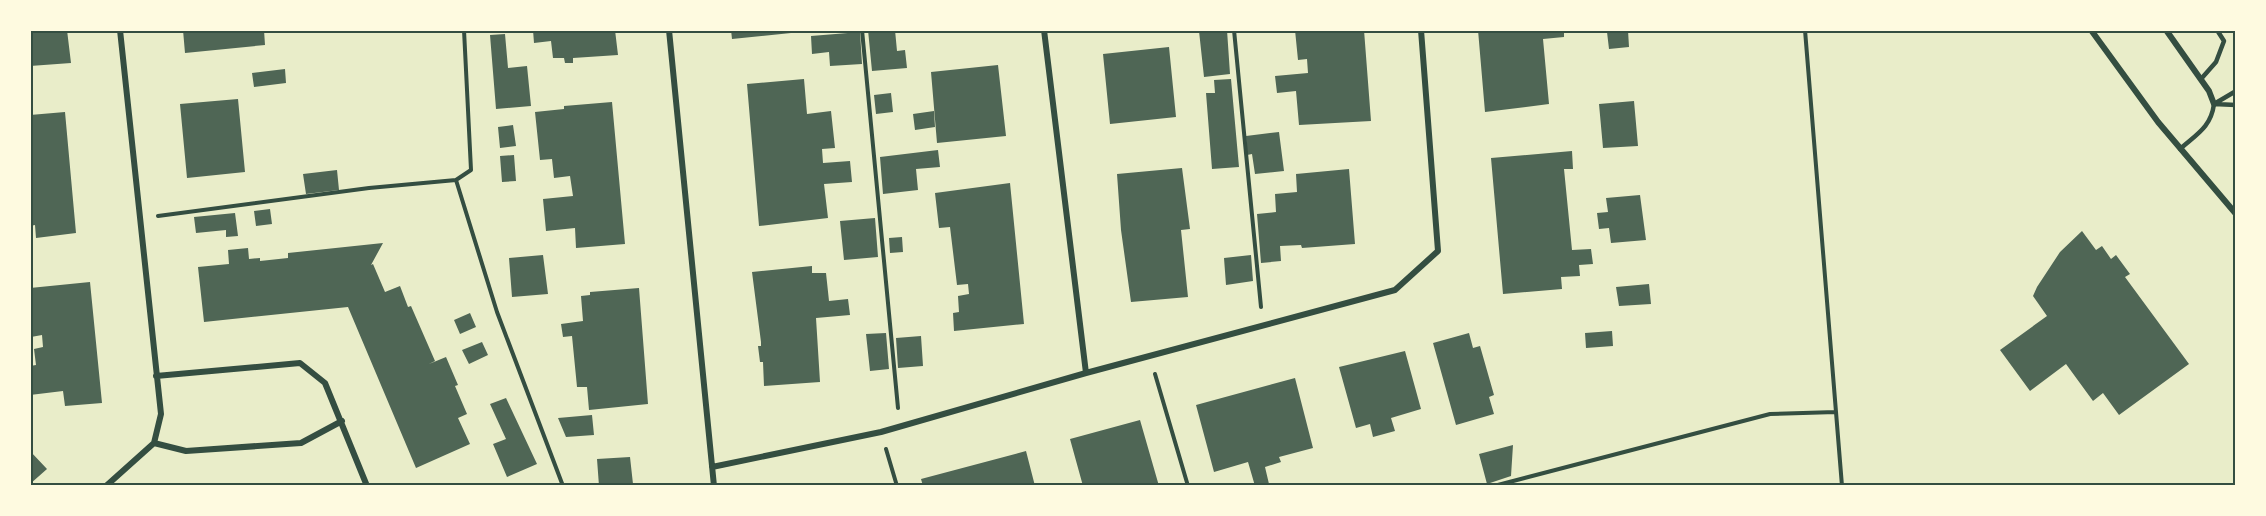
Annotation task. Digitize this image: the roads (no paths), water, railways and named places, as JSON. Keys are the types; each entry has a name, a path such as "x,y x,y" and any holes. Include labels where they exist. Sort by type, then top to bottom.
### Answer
{"street":[{"path":"106,486 154,443 161,414 120,30"},
{"path":"669,30 714,486"},
{"path":"1044,30 1086,373"},
{"path":"712,466 880,432 1086,373 1395,290 1438,251 1421,30"},
{"path":"2091,30 2158,122 2236,214"},
{"path":"2166,30 2209,91 2214,104"},
{"path":"156,376 300,363 325,383 367,486"},
{"path":"154,443 186,452 301,443 342,421"}],"lane":[{"path":"2201,79 2216,62 2224,41 2217,30"},
{"path":"2180,148 2206,127 2211,119 2214,104 2236,91"},
{"path":"2214,104 2236,105"}]}
